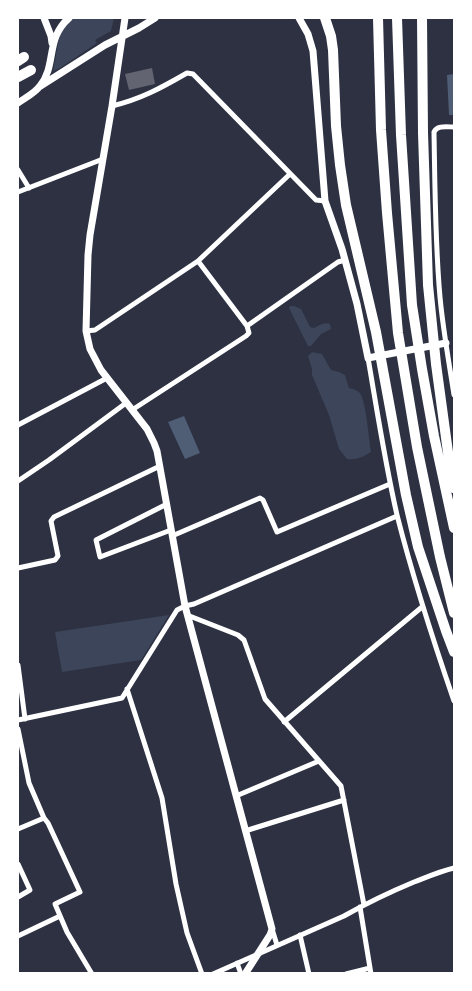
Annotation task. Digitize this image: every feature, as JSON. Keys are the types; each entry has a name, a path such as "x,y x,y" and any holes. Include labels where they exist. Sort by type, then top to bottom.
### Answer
{"highway":[{"path":"325,18 330,36 334,66 336,126 346,206 376,332 406,495 418,547 454,652"},
{"path":"378,18 382,148 398,333 417,447 454,613"},
{"path":"397,18 401,135 412,305 434,436 454,528"},
{"path":"422,18 423,143 428,285 436,364 454,488"},
{"path":"18,77 31,70"}],"street":[{"path":"44,18 51,36 52,46"},
{"path":"39,87 48,70 52,46 57,32 69,18"},
{"path":"124,18 112,106 90,235 86,332 90,350 96,362 143,424 157,451 187,615 277,945"},
{"path":"18,102 105,45 139,28 154,18"},
{"path":"299,18 308,34 313,51 325,201 342,249 357,304 390,484 398,516 422,607 454,701"},
{"path":"112,106 152,92 187,73 193,74 316,200 325,201"},
{"path":"454,127 438,128 434,132 440,296 454,395"},
{"path":"18,192 103,159"},
{"path":"18,170 29,188"},
{"path":"86,332 95,330 198,261 290,174"},
{"path":"247,326 338,262 345,260"},
{"path":"132,410 249,333 247,326 198,261"},
{"path":"368,358 446,343 454,345"},
{"path":"18,426 107,378"},
{"path":"18,481 126,403"},
{"path":"18,568 55,560 58,556 51,521 54,517 160,466"},
{"path":"167,504 96,540 100,558 172,533 260,498 264,500 277,532 390,484"},
{"path":"18,720 122,698 177,610 398,516"},
{"path":"284,722 422,607"},
{"path":"187,615 238,635 244,640 265,699 340,786 362,906 370,971 346,974"},
{"path":"18,665 25,719"},
{"path":"127,689 162,798 176,884 187,933 202,974"},
{"path":"18,729 30,783 44,818 80,892 55,904 67,932 92,974"},
{"path":"236,796 319,761"},
{"path":"245,831 344,800"},
{"path":"18,828 44,818"},
{"path":"18,864 30,890 18,897"},
{"path":"213,974 344,916 432,874 454,868"},
{"path":"18,936 60,916"},
{"path":"245,974 272,929"},
{"path":"300,935 309,974"},
{"path":"238,963 241,974"}],"shaded area":[{"path":"72,18 114,18 111,31 95,40 97,43 53,71 60,33"},
{"path":"454,74 454,115 449,115 447,75"},
{"path":"290,306 301,309 310,327 314,328 328,323 331,329 321,334 311,346 308,346 289,308"},
{"path":"312,352 322,354 331,370 345,375 349,388 360,393 366,412 371,452 357,459 347,459 339,449 329,415 312,375 308,356"},
{"path":"184,416 200,453 185,459 168,422"},
{"path":"169,615 141,660 62,672 55,632"}],"building":[{"path":"152,68 155,84 129,90 125,74"}]}
